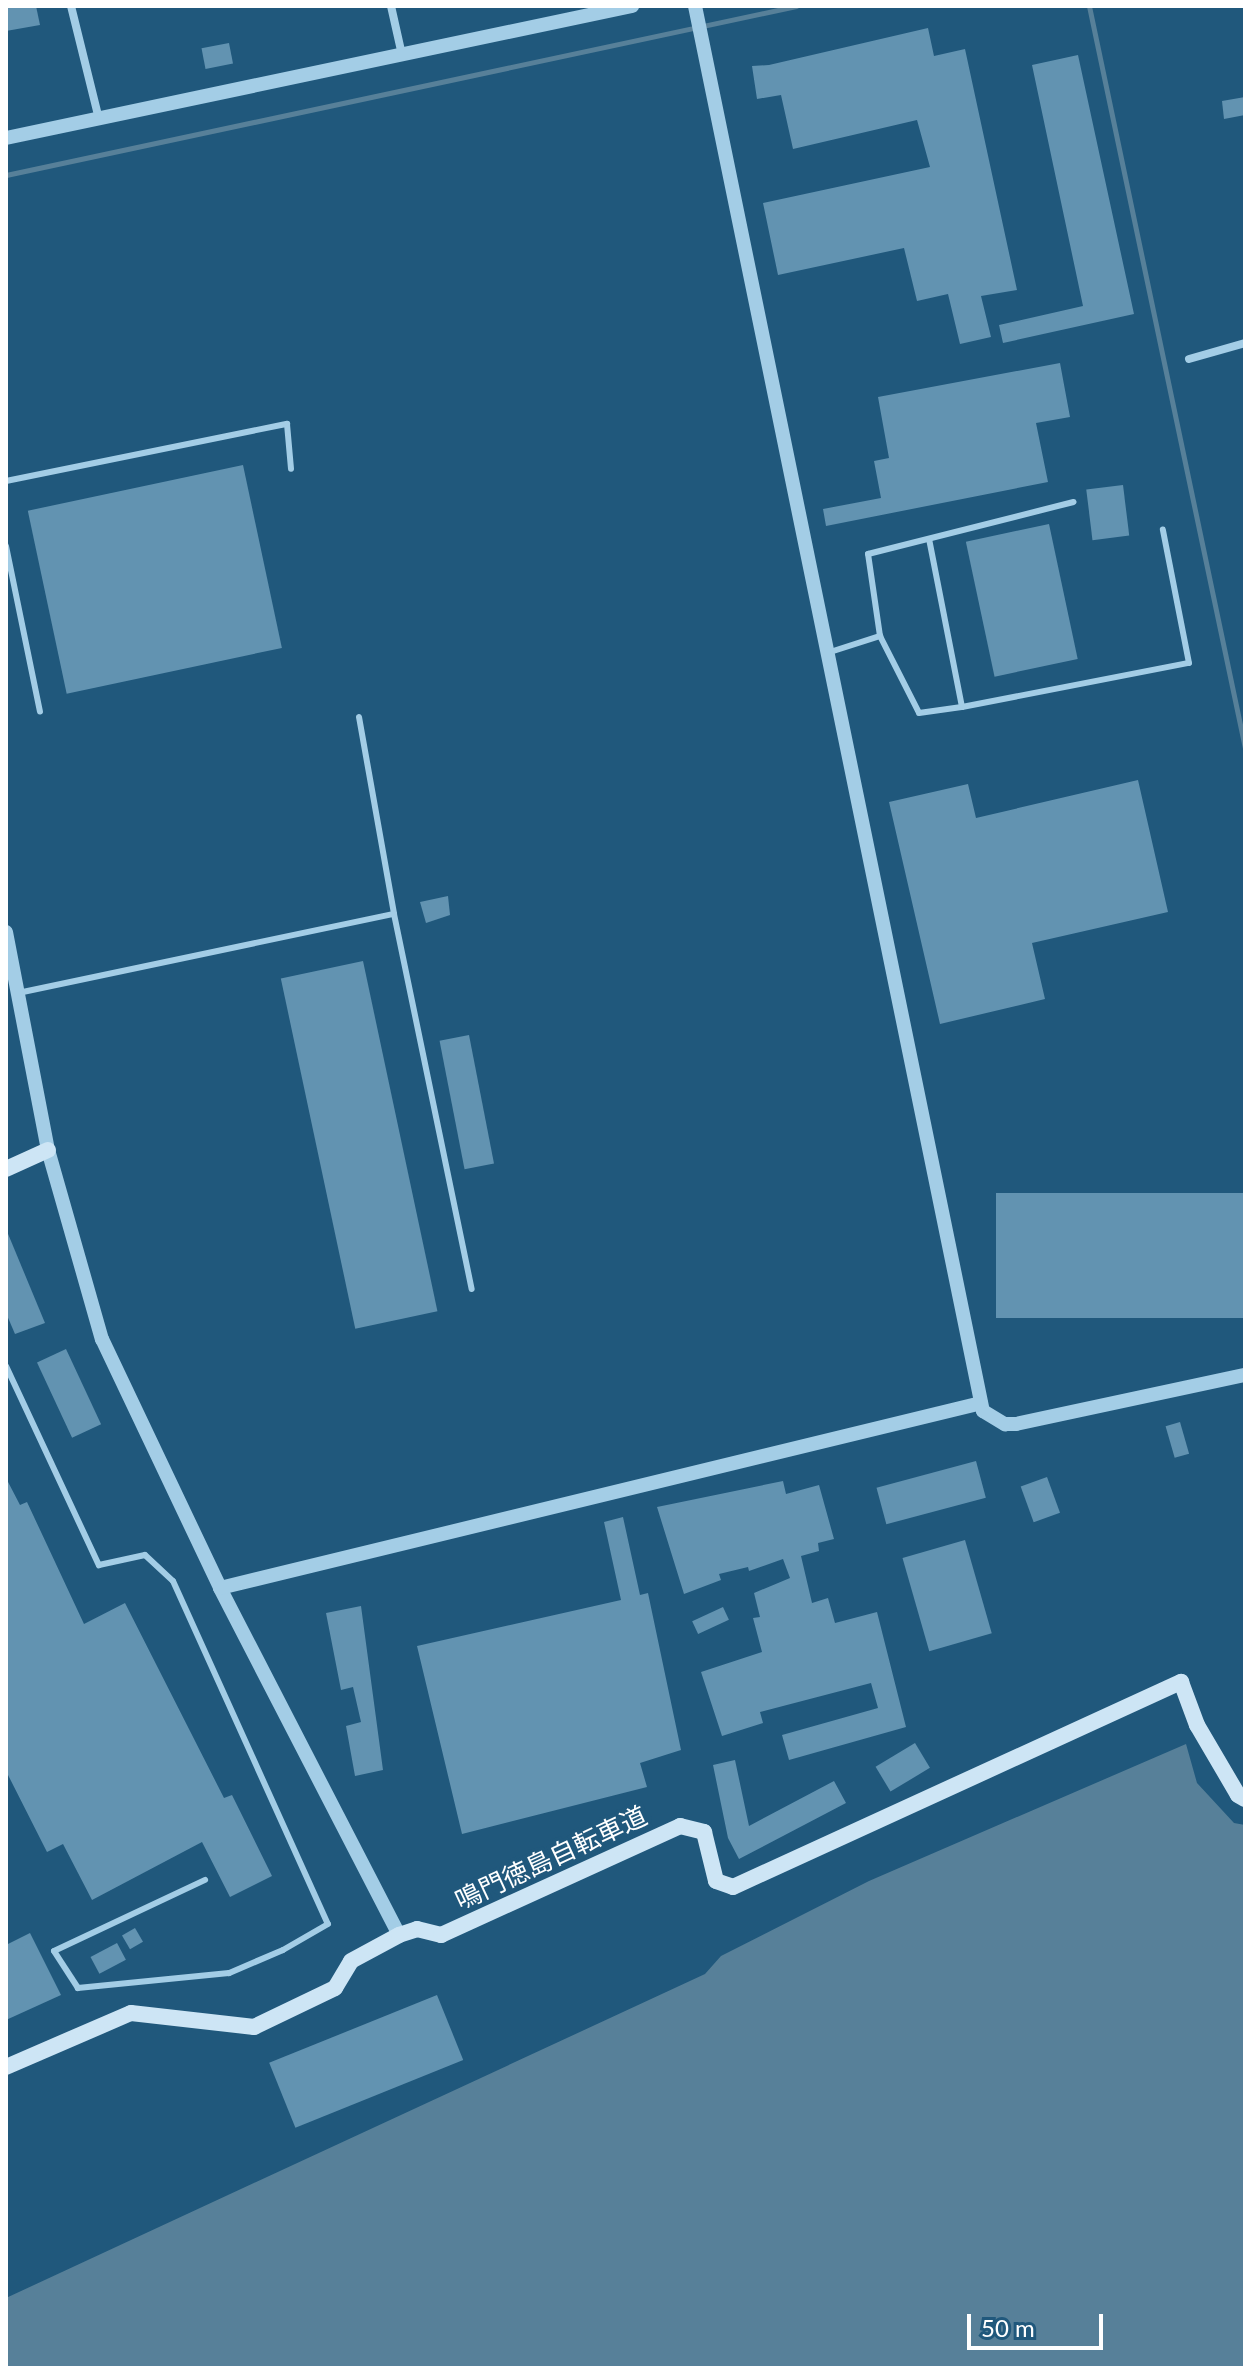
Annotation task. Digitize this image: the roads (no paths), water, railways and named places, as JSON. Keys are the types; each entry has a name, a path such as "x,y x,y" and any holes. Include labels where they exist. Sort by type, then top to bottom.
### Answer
{"main road":[{"path":"6,1169 48,1150"},
{"name":"鳴門徳島自転車道","path":"6,2067 131,2013 254,2027 335,1988 351,1961 399,1935 417,1929 441,1935 680,1826 704,1832 716,1881 733,1887 1181,1682 1197,1725 1238,1795 1245,1799"}],"street":[{"path":"71,6 99,119"},
{"path":"391,6 402,56"},
{"path":"6,138 632,6"},
{"path":"696,11 983,1411 995,1419 1016,1424 1245,1375"},
{"path":"1189,359 1245,343"},
{"path":"6,932 48,1150 102,1339 220,1588 399,1935"},
{"path":"220,1588 981,1403"}],"lane":[{"path":"6,481 287,424 291,469"},
{"path":"1074,502 868,554 880,636 919,713 1189,663 1163,530"},
{"path":"929,539 962,707"},
{"path":"6,546 40,712"},
{"path":"827,653 880,636"},
{"path":"359,717 394,914 472,1289"},
{"path":"18,993 394,914"},
{"path":"6,1366 99,1565 145,1555 173,1581 328,1924 283,1950 229,1973 78,1988 54,1951 205,1880"}],"water":[{"path":"1186,1744 1197,1783 1234,1823 1245,1825 1245,2368 6,2368 6,2298 705,1974 721,1956 869,1881"}],"waterway":[{"path":"6,175 796,6"},
{"path":"1089,6 1245,748"}]}
